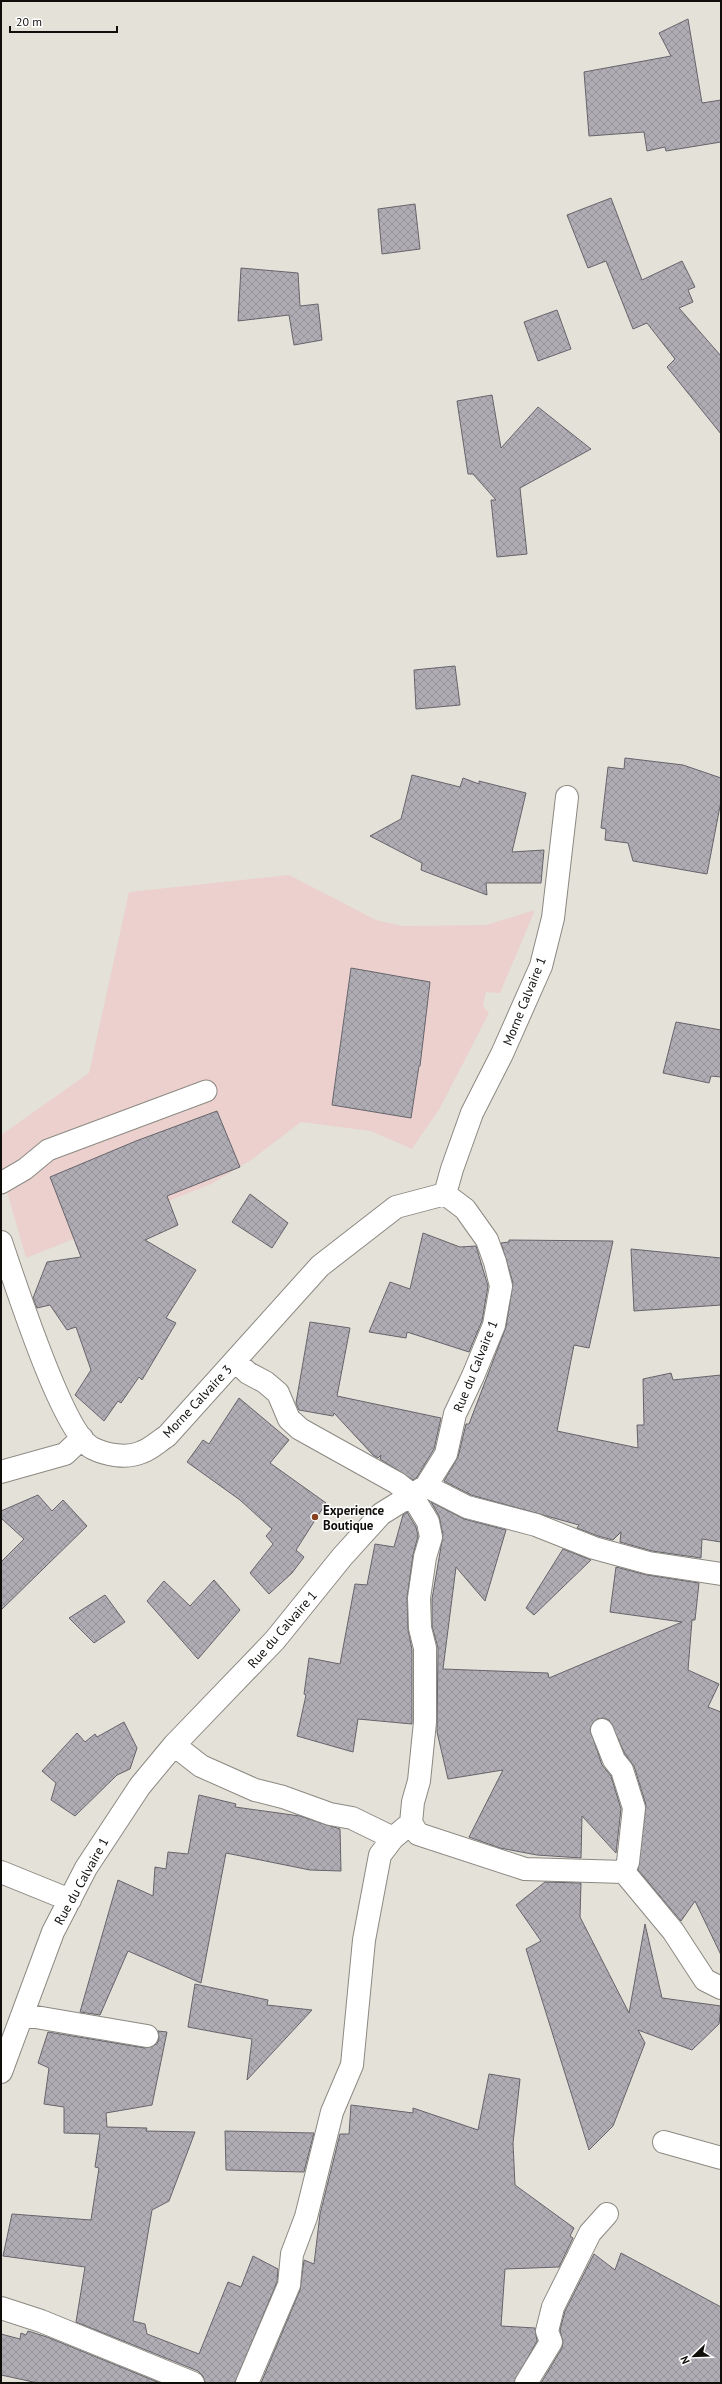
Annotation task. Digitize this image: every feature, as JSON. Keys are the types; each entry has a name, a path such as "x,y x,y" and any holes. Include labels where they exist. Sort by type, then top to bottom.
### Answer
{"street":[{"name":"Morne Calvaire 1","path":"445,1194 452,1169 472,1113 502,1054 541,966 553,918 566,797"},
{"name":"Morne Calvaire 3","path":"1,1242 28,1323 65,1411 82,1438 91,1448 112,1456 141,1453 167,1436 320,1266 396,1207 445,1194"},
{"name":"Rue du Calvaire 1","path":"1,2072 24,2015 53,1932 104,1837 140,1786 174,1745 275,1640 342,1557 381,1514 418,1490 446,1454 455,1414 473,1376 494,1325 501,1286 495,1262 487,1240 465,1209 445,1194"},
{"path":"235,1361 248,1373 265,1382 278,1393 289,1419 300,1429 382,1474 418,1490 467,1507 536,1525 594,1548 649,1563 721,1574"},
{"path":"1,1472 65,1454 82,1438"},
{"path":"418,1490 431,1537 425,1557 419,1598 420,1628 426,1648 425,1722 419,1781 413,1802 411,1823 418,1834 525,1869 624,1872 673,1931 705,1980 721,1988"},
{"path":"602,1730 614,1760 622,1770 634,1808 628,1862 624,1872"},
{"path":"174,1745 201,1766 255,1790 283,1797 330,1814 352,1818 393,1838"},
{"path":"247,2383 289,2285 292,2254 306,2217 332,2112 352,2065 364,1940 380,1855 393,1838 411,1823"},
{"path":"1,1872 70,1900"},
{"path":"24,2015 147,2036"},
{"path":"664,2142 721,2158"},
{"path":"526,2383 551,2342 547,2331 553,2308 564,2283 590,2232 607,2214"},
{"path":"1,2308 41,2321 193,2383"}],"lane":[{"path":"1,1183 25,1169 48,1150 206,1091"}],"shaded area":[{"path":"289,875 376,920 403,926 486,925 535,910 500,993 486,992 483,1006 489,1013 440,1108 412,1149 371,1131 301,1122 251,1160 211,1184 26,1258 1,1170 1,1135 89,1073 129,892"}],"building":[{"path":"688,19 702,103 721,100 721,142 666,151 665,147 647,151 644,132 589,136 584,72 671,56 659,33"},
{"path":"611,198 642,280 682,261 695,287 688,290 693,302 679,308 721,356 721,434 667,367 675,359 647,323 633,329 606,261 588,268 567,215"},
{"path":"415,204 420,249 382,254 378,209"},
{"path":"241,268 298,273 300,306 318,304 322,340 294,345 289,315 238,321"},
{"path":"557,310 571,349 538,361 524,322"},
{"path":"492,395 501,448 538,407 591,449 520,488 527,554 497,557 491,500 496,500 473,474 468,474 457,401"},
{"path":"455,666 460,705 416,709 414,670"},
{"path":"625,758 683,765 721,778 721,801 707,874 633,861 628,843 605,840 606,829 601,828 608,767 624,769"},
{"path":"412,775 460,787 463,778 479,784 479,781 526,793 512,852 544,850 541,883 486,883 487,895 421,870 422,863 370,836 401,819"},
{"path":"351,968 430,982 420,1066 411,1118 332,1105"},
{"path":"676,1022 721,1030 721,1077 711,1076 709,1083 663,1073"},
{"path":"217,1111 240,1167 167,1196 178,1225 145,1240 196,1270 166,1318 176,1323 142,1380 139,1377 121,1403 118,1401 104,1421 75,1395 91,1370 76,1327 67,1330 50,1305 37,1308 33,1298 47,1262 81,1257 50,1177 136,1141"},
{"path":"250,1194 288,1223 272,1248 232,1222"},
{"path":"423,1233 460,1247 476,1246 488,1286 482,1321 469,1352 407,1332 406,1338 369,1332 390,1282 410,1289"},
{"path":"509,1240 613,1241 589,1348 574,1345 557,1431 638,1448 637,1425 644,1425 643,1379 671,1373 673,1380 721,1375 721,1542 702,1539 701,1558 652,1551 620,1542 621,1532 613,1540 598,1536 577,1528 579,1525 471,1495 444,1481 458,1457 466,1424 469,1424 506,1327 513,1283 501,1243 509,1242"},
{"path":"631,1249 721,1258 721,1305 634,1311"},
{"path":"310,1322 350,1328 337,1396 441,1418 434,1449 417,1477 413,1480 380,1459 381,1455 378,1458 373,1455 334,1413 333,1416 299,1410 296,1403"},
{"path":"239,1398 289,1440 270,1463 326,1503 296,1550 304,1557 292,1573 269,1594 250,1573 273,1544 266,1536 272,1529 240,1500 187,1462 203,1440 209,1444"},
{"path":"38,1495 52,1511 63,1500 87,1526 1,1610 1,1562 24,1539 1,1518 1,1511"},
{"path":"431,1502 464,1519 506,1530 485,1601 456,1567 443,1669 548,1673 549,1678 682,1622 610,1612 616,1567 647,1575 699,1583 695,1620 692,1620 688,1670 719,1684 708,1707 721,1712 721,1955 695,1901 681,1921 638,1870 646,1805 634,1766 625,1754 609,1720 603,1718 597,1719 590,1729 602,1765 611,1776 621,1809 616,1853 582,1816 581,1858 537,1855 500,1848 469,1837 503,1770 448,1779 437,1732 438,1648 432,1626 432,1599 443,1535 439,1516"},
{"path":"407,1512 416,1527 418,1536 413,1555 407,1598 408,1629 412,1650 412,1724 358,1719 353,1752 297,1736 306,1695 304,1694 309,1658 340,1664 355,1584 367,1585 375,1544 394,1547 403,1515"},
{"path":"563,1549 591,1560 534,1615 526,1608"},
{"path":"214,1580 240,1610 198,1659 147,1601 164,1581 190,1606"},
{"path":"105,1595 125,1622 94,1643 69,1618"},
{"path":"124,1722 137,1748 130,1769 117,1775 75,1816 51,1800 56,1783 42,1771 77,1733 85,1742 95,1734 97,1737"},
{"path":"199,1795 236,1804 235,1807 300,1816 340,1829 341,1871 310,1870 226,1853 201,1983 128,1951 100,2015 80,2012 118,1880 153,1896 155,1867 166,1869 168,1852 188,1854"},
{"path":"545,1882 581,1883 580,1917 629,2013 645,1924 662,1998 721,2006 719,2024 692,2050 638,2030 645,2043 613,2126 589,2150 526,1949 541,1941 516,1905"},
{"path":"195,1984 268,2000 267,2005 312,2010 247,2080 252,2039 188,2027"},
{"path":"158,2031 167,2032 152,2105 106,2113 107,2127 147,2128 146,2131 195,2132 169,2201 152,2210 133,2321 145,2324 147,2334 199,2354 228,2282 241,2287 253,2256 278,2269 277,2282 235,2383 205,2383 203,2376 198,2371 76,2322 85,2267 3,2256 12,2214 91,2220 99,2168 95,2167 100,2134 64,2133 64,2107 44,2104 49,2068 38,2063 48,2032 145,2048 157,2044 159,2038"},
{"path":"489,2074 520,2079 513,2143 515,2185 574,2228 570,2236 573,2238 559,2267 505,2269 501,2326 535,2328 537,2341 514,2383 261,2383 300,2290 304,2260 314,2264 320,2214 340,2134 349,2134 351,2105 413,2113 413,2108 478,2130"},
{"path":"225,2131 314,2133 304,2172 226,2170"},
{"path":"621,2253 721,2307 721,2383 541,2383 562,2348 563,2343 560,2330 565,2311 594,2254 615,2270"},
{"path":"28,2331 47,2337 160,2383 38,2383 1,2375 1,2334 20,2339 21,2333 26,2335"}],"place":[{"name":"Experience Boutique","path":"315,1517"}]}
